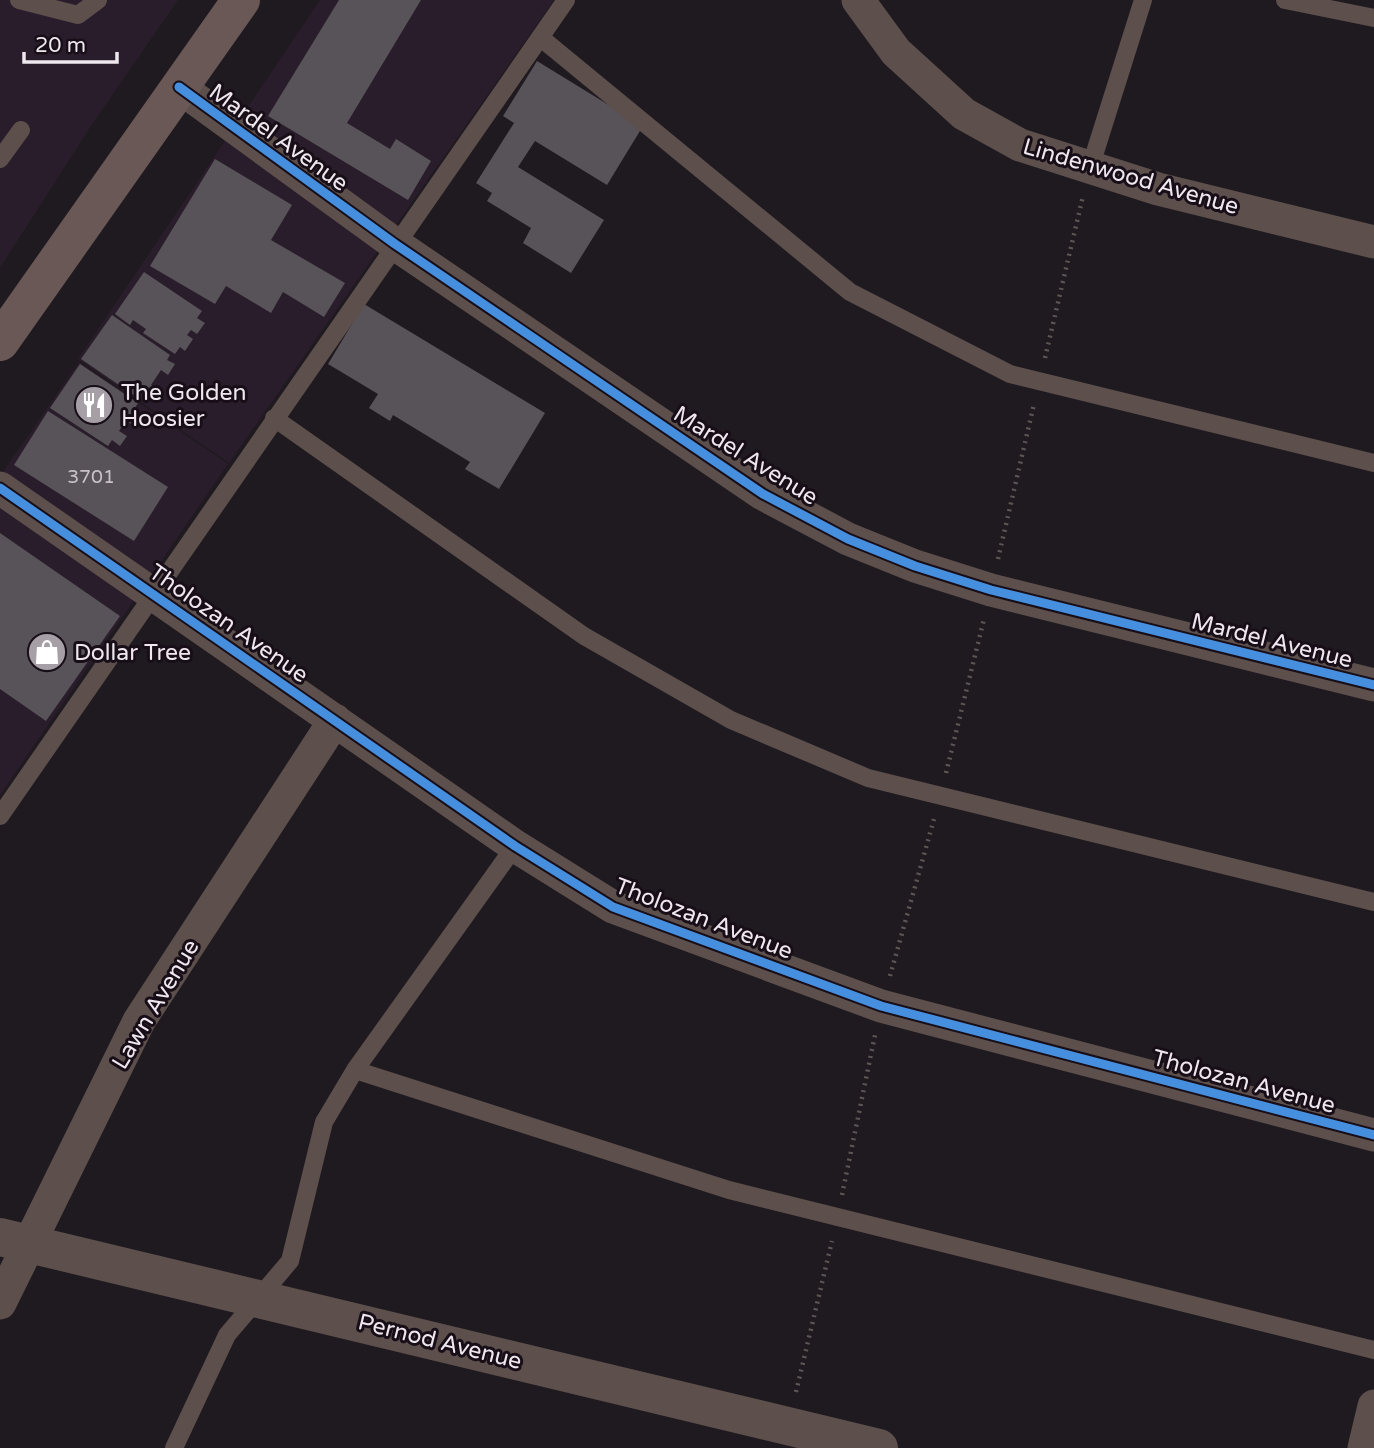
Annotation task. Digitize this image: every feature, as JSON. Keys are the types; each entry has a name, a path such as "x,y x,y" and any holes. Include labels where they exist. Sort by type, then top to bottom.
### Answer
{"main road":[{"path":"0,342 242,0"}],"street":[{"name":"Lindenwood Avenue","path":"858,0 896,52 964,114 1020,145 1158,189 1374,242"},
{"name":"Mardel Avenue","path":"178,87 395,244 762,494 848,539 915,566 980,587 1374,685"},
{"name":"Tholozan Avenue","path":"0,488 515,846 613,907 881,1006 1374,1135"},
{"name":"Lawn Avenue","path":"0,1303 14,1241 139,1021 335,720"},
{"name":"Pernod Avenue","path":"14,1241 262,1298 879,1448"},
{"path":"1364,1448 1374,1406"}],"lane":[{"path":"19,0 78,16 98,0"},
{"path":"0,816 152,593 566,0"},
{"path":"1090,168 1143,0"},
{"path":"1285,0 1374,18"},
{"path":"541,38 850,292 862,299 1010,373 1374,463"},
{"path":"0,159 21,130"},
{"path":"274,418 584,636 731,720 869,778 1374,902"},
{"path":"174,1448 227,1335 262,1298 290,1261 324,1122 355,1070 515,846"},
{"path":"355,1070 729,1190 1374,1350"}],"shaded area":[{"path":"0,0 178,0 91,126 0,268"},
{"path":"320,0 554,0 229,463 78,359"},
{"path":"79,362 228,464 0,795 0,476"}],"building":[{"path":"339,0 421,0 347,123 390,149 396,139 431,161 408,200 268,116"},
{"path":"537,61 643,126 607,185 535,141 518,167 604,220 571,273 523,243 531,228 487,201 492,193 476,183 514,123 503,116"},
{"path":"215,159 292,205 271,240 345,283 324,317 283,292 271,313 226,286 215,304 150,266"},
{"path":"144,272 202,311 197,318 205,323 197,334 191,330 187,335 193,339 185,351 180,347 175,354 143,333 146,329 133,320 130,325 115,314"},
{"path":"364,304 545,413 499,489 465,469 470,462 393,415 390,421 369,408 378,394 328,364"},
{"path":"112,315 170,355 167,360 175,364 168,375 161,370 151,385 158,389 150,400 144,396 141,400 81,359"},
{"name":"The Golden Hoosier","path":"80,364 138,403 133,411 141,416 134,426 126,420 119,431 127,436 120,446 112,440 108,446 50,408"},
{"path":"48,411 168,487 134,541 14,465"},
{"name":"Dollar Tree","path":"0,533 120,616 46,721 0,689"}],"cycle path":[{"path":"179,87 395,244 763,494 848,539 915,566 991,590 1374,685"},
{"path":"0,488 515,846 613,907 881,1006 1374,1135"}],"place":[{"name":"The Golden Hoosier","path":"94,405"},
{"name":"Dollar Tree","path":"47,652"}]}
